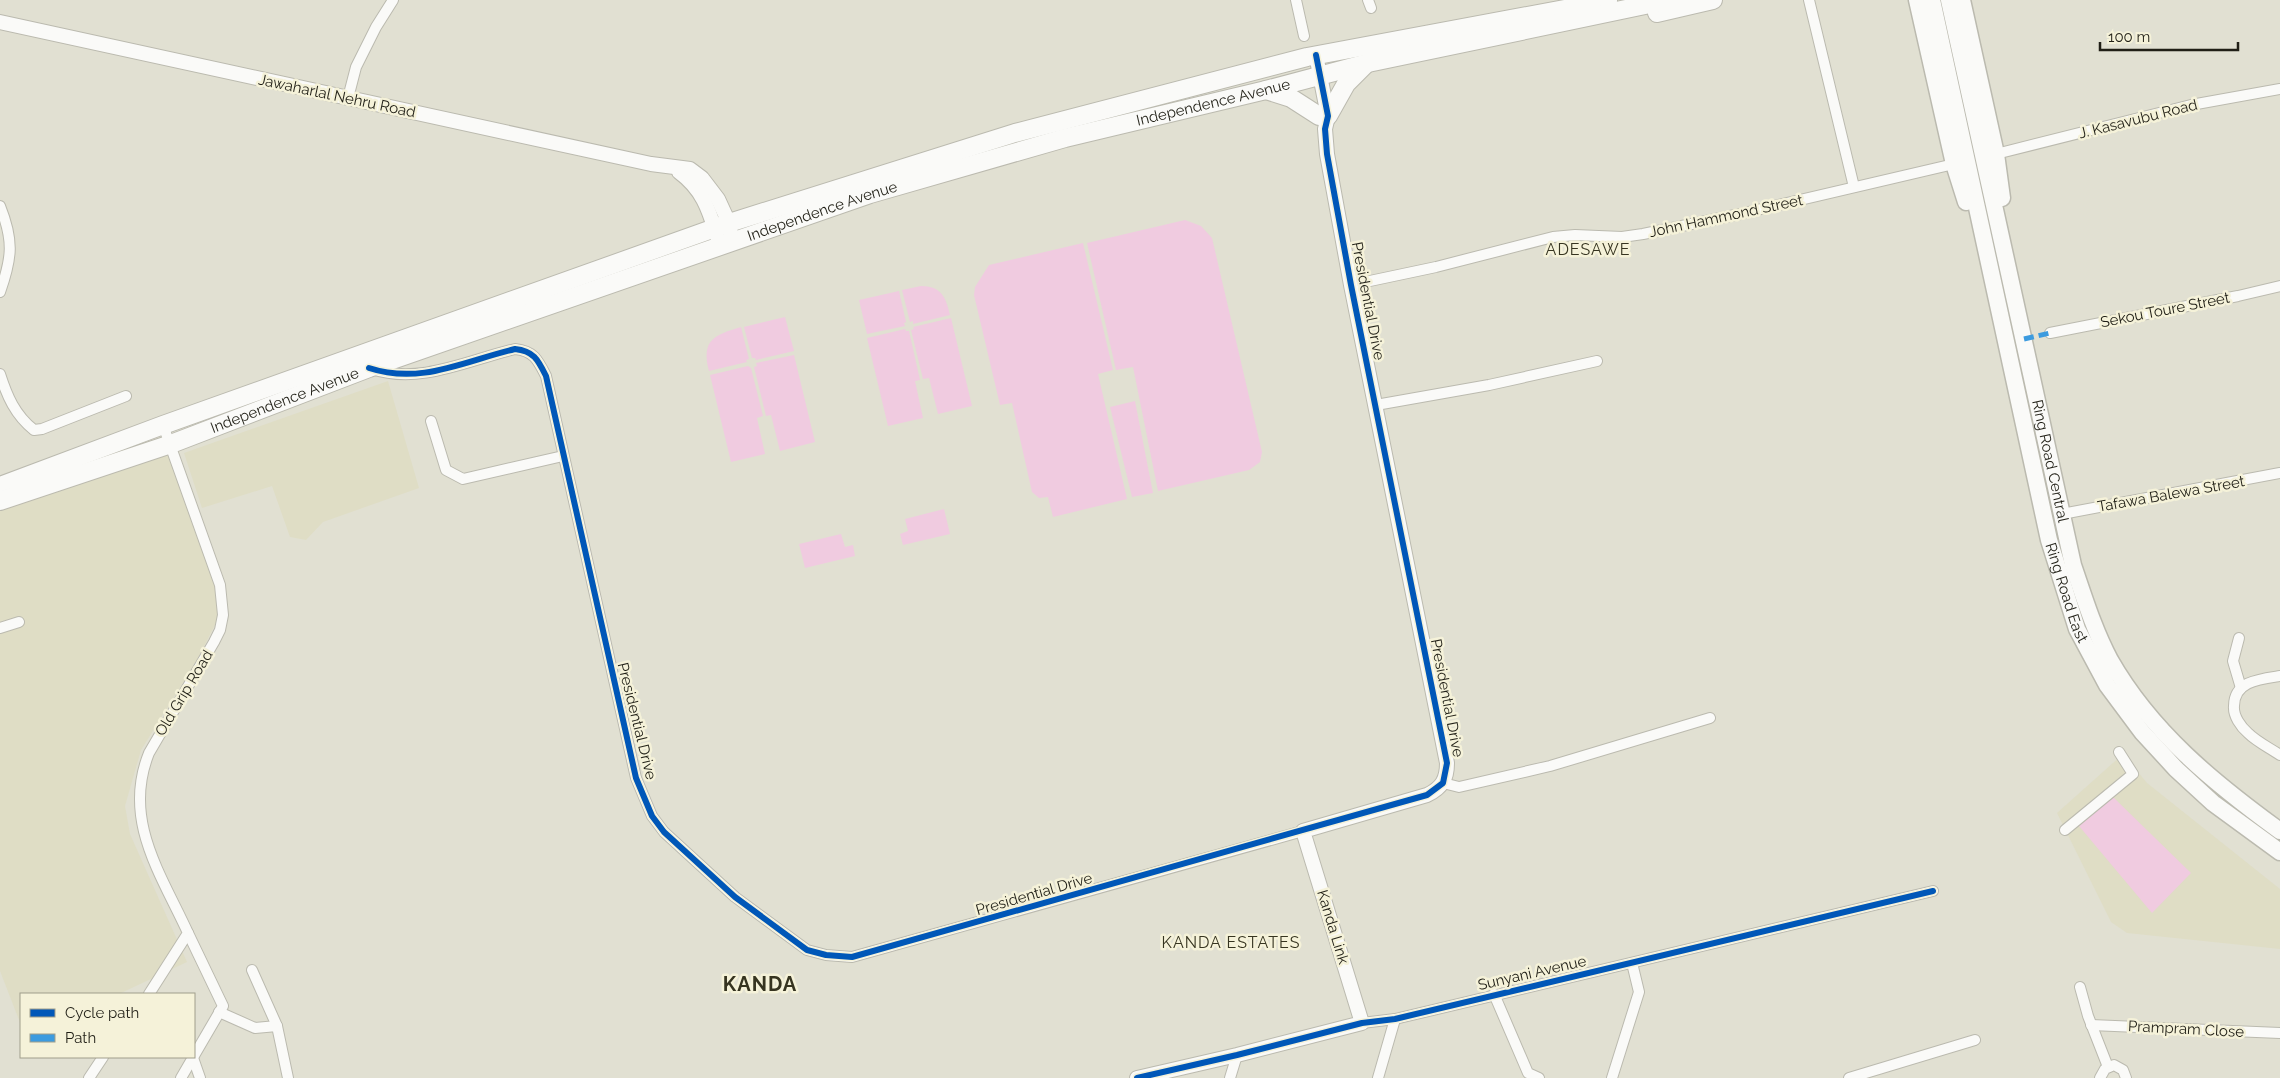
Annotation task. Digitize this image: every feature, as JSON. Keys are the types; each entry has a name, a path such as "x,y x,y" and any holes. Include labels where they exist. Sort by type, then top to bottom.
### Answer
{"highway":[{"name":"Independence Avenue","path":"0,486 163,425 721,225 1015,133 1312,56 1611,3 1669,0"},
{"path":"1611,3 1656,13 1713,0"},
{"name":"Independence Avenue","path":"0,501 171,444 369,368 726,242 870,194 1065,138 1266,90 1611,3"},
{"path":"1266,90 1291,98 1324,120 1346,84 1368,63"}],"main road":[{"path":"1917,0 1954,164 1965,200 1989,256"},
{"path":"1932,0 1989,256"},
{"name":"Ring Road Central","path":"1949,0 2072,565 2093,624 2111,660 2138,702 2161,731 2198,768 2280,831"},
{"name":"Ring Road Central","path":"1962,0 2001,183 2006,256"},
{"name":"Ring Road East","path":"1989,256 2057,569 2077,629 2107,685 2142,732 2176,769 2213,803 2280,852"},
{"path":"2028,440 2045,436"}],"street":[{"path":"348,98 356,67 376,27 393,0"},
{"path":"1296,0 1304,36"},
{"path":"1809,0 1854,187"},
{"name":"Jawaharlal Nehru Road","path":"0,22 285,86 675,169 699,190 721,225 726,242"},
{"name":"Presidential Drive","path":"369,368 385,373 412,375 508,351 525,350 537,357 546,376 636,778 652,816 664,832 735,897 807,950 826,955 852,958 1303,831 1427,794 1443,783 1447,772 1447,763 1351,285 1326,154 1324,120 1312,56"},
{"name":"J. Kasavubu Road","path":"1996,154 2191,105 2280,89"},
{"name":"John Hammond Street","path":"1351,285 1436,267 1554,237 1575,235 1622,237 1643,234 1740,214 1954,164"},
{"path":"0,206 7,224 11,253 8,272 0,292"},
{"name":"Sekou Toure Street","path":"2050,333 2230,298 2280,286"},
{"path":"1376,405 1489,385 1597,361"},
{"path":"0,374 8,399 17,413 34,430 42,429 126,396"},
{"path":"431,421 446,470 463,479 563,456"},
{"name":"Old Grip Road","path":"163,425 220,585 223,602 220,630 149,753 144,765 139,807 144,838 187,937 223,1006 219,1012"},
{"name":"Tafawa Balewa Street","path":"2062,514 2280,473"},
{"path":"0,628 20,622"},
{"path":"2239,638 2233,661 2241,688"},
{"path":"2280,676 2256,680 2241,688 2234,700 2233,710 2238,722 2249,734 2280,756"},
{"path":"1443,783 1459,787 1550,766 1710,718"},
{"path":"2065,830 2132,774 2119,752"},
{"name":"Kanda Link","path":"1303,831 1362,1023"},
{"name":"Sunyani Avenue","path":"1137,1078 1237,1056 1362,1023 1395,1019 1933,891"},
{"path":"150,993 187,937"},
{"path":"1612,1078 1639,992 1632,963"},
{"path":"252,970 277,1026 288,1078"},
{"path":"2080,987 2092,1025 2101,1074 2114,1066 2121,1068 2126,1078"},
{"path":"1494,994 1528,1073 1538,1078"},
{"path":"195,1054 219,1012 255,1028 277,1026"},
{"path":"1378,1078 1395,1019"},
{"name":"Prampram Close","path":"2092,1025 2280,1033"},
{"path":"1849,1078 1975,1040"},
{"path":"1230,1078 1237,1056"},
{"path":"89,1078 103,1058"},
{"path":"181,1078 193,1058"},
{"path":"193,1058 200,1078"}],"shaded area":[{"path":"1185,220 1201,226 1212,238 1262,452 1260,462 1249,470 1158,491 1133,367 1116,370 1087,243"},
{"path":"1083,243 1113,370 1098,374 1127,499 1053,517 1048,497 1039,498 1032,492 1012,403 1000,405 974,295 975,287 989,265"},
{"path":"921,286 938,290 947,303 950,315 913,324 913,321 910,322 902,290"},
{"path":"899,291 906,322 904,323 905,326 867,334 859,300"},
{"path":"785,317 794,351 756,360 752,358 744,327"},
{"path":"951,318 972,406 938,414 929,378 923,379 911,330 914,329 913,327"},
{"path":"741,327 749,359 746,360 747,362 709,371 707,352 712,340 723,333"},
{"path":"905,329 909,331 920,380 915,381 923,418 888,426 867,338"},
{"path":"794,355 815,442 780,451 771,415 766,416 754,367 757,366 756,363"},
{"path":"748,366 751,368 763,416 757,418 765,454 731,462 710,375"},
{"path":"388,381 419,488 323,522 306,540 290,537 272,486 202,508 184,453"},
{"path":"1135,401 1153,493 1132,497 1110,407"},
{"path":"171,453 218,587 220,615 196,662 141,750 125,806 130,834 187,962 121,993 20,993 20,1022 0,971 0,508"},
{"path":"944,509 950,534 903,545 900,534 908,531 905,519"},
{"path":"841,534 845,547 853,545 855,556 805,568 799,544"},
{"path":"2123,754 2147,783 2280,889 2280,949 2127,933 2111,922 2057,813"},
{"path":"2113,797 2191,873 2152,913 2079,826"}],"marked path":[{"path":"2024,339 2050,333"}],"cycle path":[{"path":"369,368 388,373 425,373 515,349 527,352 535,357 546,376 636,778 652,816 664,832 735,897 807,950 826,955 852,957 1427,795 1443,783 1447,763 1351,285 1327,154 1325,129 1328,116 1316,55"},
{"path":"1137,1078 1362,1023 1395,1019 1933,891"}],"district":[{"name":"ADESAWE","path":"1588,249"},
{"name":"KANDA ESTATES","path":"1231,942"},
{"name":"KANDA","path":"760,984"}]}
